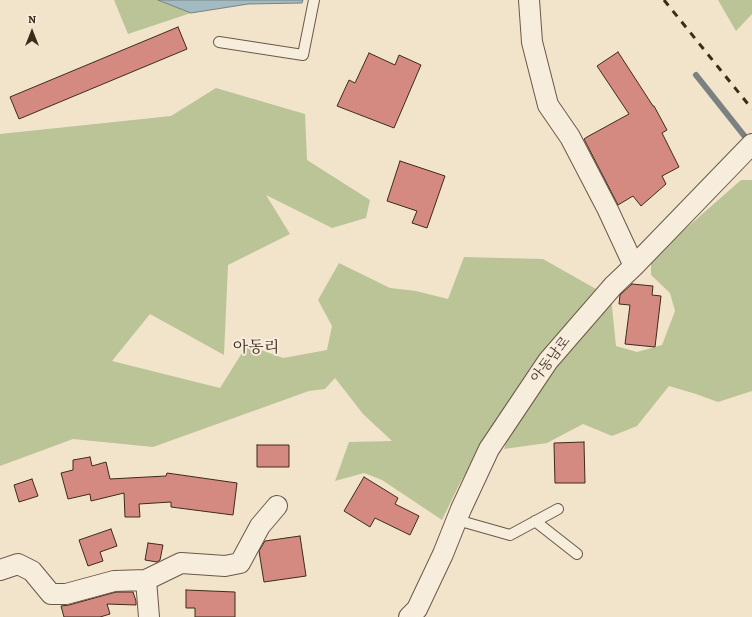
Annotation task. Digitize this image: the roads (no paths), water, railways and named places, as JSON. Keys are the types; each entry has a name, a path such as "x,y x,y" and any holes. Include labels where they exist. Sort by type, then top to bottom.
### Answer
{"street":[{"path":"529,0 532,42 548,105 570,137 608,210 634,266"},
{"name":"아동남로","path":"409,617 416,609 443,554 456,520 489,449 548,361 613,286 749,146"},
{"path":"0,570 18,564 32,571 51,594 66,594 114,580 146,580 181,563 225,566 240,563 260,526 277,506"},
{"path":"146,580 149,617"}],"lane":[{"path":"219,42 303,55 314,0"},
{"path":"456,520 510,535 558,509"},
{"path":"535,522 577,554"}],"water":[{"path":"158,0 303,0 302,3 248,4 191,13"}],"waterway":[{"path":"696,75 750,143"}],"railway":[{"path":"664,0 752,109"}],"district":[{"name":"아동리","path":"256,348"}]}
